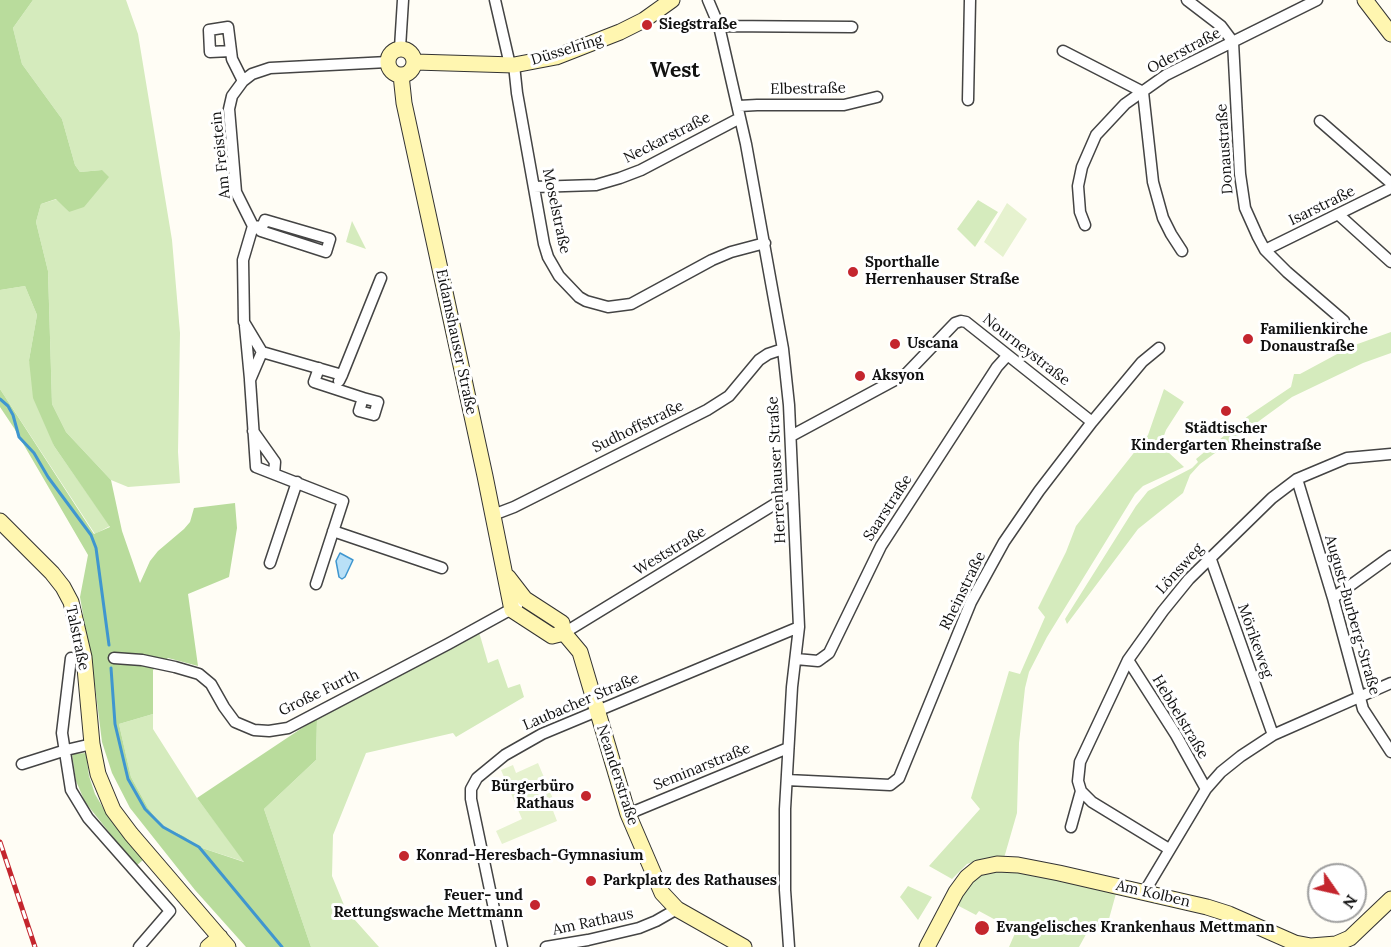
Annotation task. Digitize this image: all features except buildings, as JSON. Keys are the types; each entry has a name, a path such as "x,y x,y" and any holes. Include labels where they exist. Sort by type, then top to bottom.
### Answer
{"street":[{"path":"400,48 403,0"},
{"name":"Moselstraße","path":"495,0 512,65 544,244 553,267 579,297 595,304 614,307 631,304 712,260 731,252 765,243"},
{"name":"Düsselring","path":"415,62 512,65 556,57 600,41 644,20 672,0"},
{"name":"Herrenhauser Straße","path":"708,0 719,26 739,106 783,349 791,436 799,627 788,748 784,890 789,947"},
{"path":"968,100 970,0"},
{"path":"1187,0 1221,26 1233,42"},
{"name":"Oderstraße","path":"1085,225 1080,212 1078,186 1082,167 1096,135 1125,104 1166,75 1317,0"},
{"path":"1365,0 1391,34"},
{"path":"719,26 852,27"},
{"name":"Donaustraße","path":"1233,42 1240,174 1245,208 1265,250 1344,321"},
{"path":"400,48 411,53 415,62 412,70 401,75 392,71 388,62 391,53 400,48"},
{"path":"231,51 243,81 252,74 270,68 388,62"},
{"path":"1063,51 1143,92 1153,182 1163,218 1182,251"},
{"name":"Eidamshauser Straße","path":"401,75 406,111 512,610"},
{"name":"Am Freistein","path":"243,81 232,96 229,110 236,192 257,226"},
{"name":"Elbestraße","path":"739,106 844,105 877,97"},
{"name":"Neckarstraße","path":"534,187 596,185 620,178 641,170 740,118"},
{"path":"1320,121 1391,183"},
{"name":"Isarstraße","path":"1265,250 1391,188"},
{"path":"1339,215 1391,262"},
{"path":"257,226 261,231 326,252 330,239 265,220 257,226 243,260 244,322 256,467 343,501 316,584"},
{"path":"336,389 381,278"},
{"name":"Nourneystraße","path":"791,436 906,374 955,323 961,321 966,322 1092,422"},
{"path":"244,322 262,352 342,375"},
{"name":"Rheinstraße","path":"787,780 890,785 899,778 971,602 1004,542 1028,506 1092,422 1142,362 1159,348"},
{"name":"Sudhoffstraße","path":"493,515 514,507 707,410 729,396 759,360 783,349"},
{"path":"250,380 262,352"},
{"name":"Saarstraße","path":"796,659 818,661 829,653 881,546 997,367 1007,356"},
{"path":"319,368 314,382 363,398"},
{"path":"252,431 275,462 274,474"},
{"name":"Lönsweg","path":"1071,827 1081,791 1078,781 1080,762 1128,660 1163,611 1210,557 1272,498 1297,479 1347,458 1391,454"},
{"name":"August-Burberg-Straße","path":"1297,479 1363,709 1391,752"},
{"path":"270,563 297,482"},
{"name":"Weststraße","path":"564,633 793,494"},
{"name":"Talstraße","path":"0,521 46,567 63,587 71,602 84,657 92,744 98,774 113,810 219,944"},
{"path":"333,531 442,568"},
{"path":"1333,598 1391,556"},
{"name":"Mörikeweg","path":"1210,557 1273,735"},
{"name":"Neanderstraße","path":"505,572 525,599 562,623 564,633 580,652 628,814 660,889 667,900 677,909 744,947"},
{"name":"Große Furth","path":"114,658 141,660 199,674 211,684 235,722 254,730 269,731 288,728 512,610 525,599"},
{"path":"512,610 552,636 564,633"},
{"name":"Laubacher Straße","path":"502,947 471,799 471,789 483,773 521,744 799,627"},
{"name":"Talstraße","path":"71,658 62,733 71,790 88,818 170,911 140,947"},
{"name":"Hebbelstraße","path":"1128,660 1176,735 1206,789"},
{"path":"1145,891 1206,789 1221,772 1273,735 1391,682"},
{"path":"22,764 92,744"},
{"name":"Seminarstraße","path":"628,814 788,748"},
{"path":"1081,791 1092,802 1169,849"},
{"name":"Am Kolben","path":"927,947 956,892 967,877 978,868 997,864 1008,864 1145,891 1229,914 1295,943 1311,946 1336,945"},
{"path":"1336,945 1361,929 1391,899"},
{"name":"Am Rathaus","path":"546,947 639,928 677,909"}],"green space":[{"path":"0,0 33,0 13,28 22,64 62,119 75,165 80,172 102,170 109,177 84,207 69,212 56,199 41,204 36,222 48,271 52,404 66,432 111,480 122,531 140,583 150,561 158,551 190,522 194,508 235,503 237,528 229,577 188,594 198,666 168,658 153,670 153,714 119,724 131,777 148,808 163,827 184,836 199,847 244,862 197,798 317,718 316,760 264,809 311,947 246,947 195,890 130,808 112,773 102,742 80,597 88,555 0,407 0,389 94,534 110,527 54,446 33,398 29,360 37,315 25,286 0,290"},
{"path":"33,0 126,0 138,34 172,240 180,333 178,452 180,483 128,487 111,480 66,432 52,404 48,271 36,222 41,204 57,199 69,212 102,170 80,172 75,165 62,119 22,64 13,28"},
{"path":"978,200 998,212 975,247 957,229"},
{"path":"1007,203 1027,219 1003,257 984,242"},
{"path":"352,221 366,249 346,242"},
{"path":"25,286 37,315 29,360 54,446 110,526 95,534 0,389 0,290"},
{"path":"1391,332 1391,353 1363,363 1292,397 1200,464 1190,475 1183,493 1138,529 1067,624 1065,619 1136,506 1148,491 1192,468 1198,462 1196,459 1248,416 1291,387 1294,374 1300,374 1352,346"},
{"path":"1164,389 1184,402 1166,430 1162,441 1167,451 1184,467 1143,486 1135,494 1047,637 1029,672 1025,688 1019,743 1017,813 1004,858 986,858 967,864 952,879 929,866 980,809 971,798 1009,671 1020,674 1045,617 1038,608 1066,552 1076,526 1148,435"},
{"path":"479,632 488,663 498,659 508,688 520,684 524,697 456,737 453,733 366,753 333,835 332,876 346,910 379,947 311,947 264,809 316,760 317,718"},
{"path":"153,714 153,729 197,798 245,862 199,847 184,836 163,827 148,808 131,777 119,724"},
{"path":"86,753 89,776 95,794 106,813 143,860 136,866 85,802 76,781 72,754"},
{"path":"538,763 556,806 552,808 557,821 502,844 496,831 522,819 501,770 513,765 516,773"},
{"path":"1008,868 1117,890 1107,926 1090,927 1079,947 1009,947 1016,931 979,911 976,915 955,904 973,876"},
{"path":"908,886 932,897 918,920 900,897"}],"water":[{"path":"340,553 353,560 342,579 339,577 336,561"}],"waterway":[{"path":"0,399 13,415 19,437 34,453 48,477 91,535 96,548 109,645"},
{"path":"111,668 115,724 128,779 145,809 163,827 199,847 282,947"}],"railway":[{"path":"0,842 35,947"}],"place":[{"name":"Siegstraße","path":"647,25"},
{"name":"Sporthalle Herrenhauser Straße","path":"853,272"},
{"name":"Familienkirche Donaustraße","path":"1248,339"},
{"name":"Uscana","path":"895,344"},
{"name":"Aksyon","path":"860,376"},
{"name":"Städtischer Kindergarten Rheinstraße","path":"1226,411"},
{"name":"Bürgerbüro Rathaus","path":"586,796"},
{"name":"Konrad-Heresbach-Gymnasium","path":"404,856"},
{"name":"Parkplatz des Rathauses","path":"591,881"},
{"name":"Feuer- und Rettungswache Mettmann","path":"535,905"},
{"name":"Evangelisches Krankenhaus Mettmann","path":"982,928"}],"district":[{"name":"West","path":"675,71"}]}
